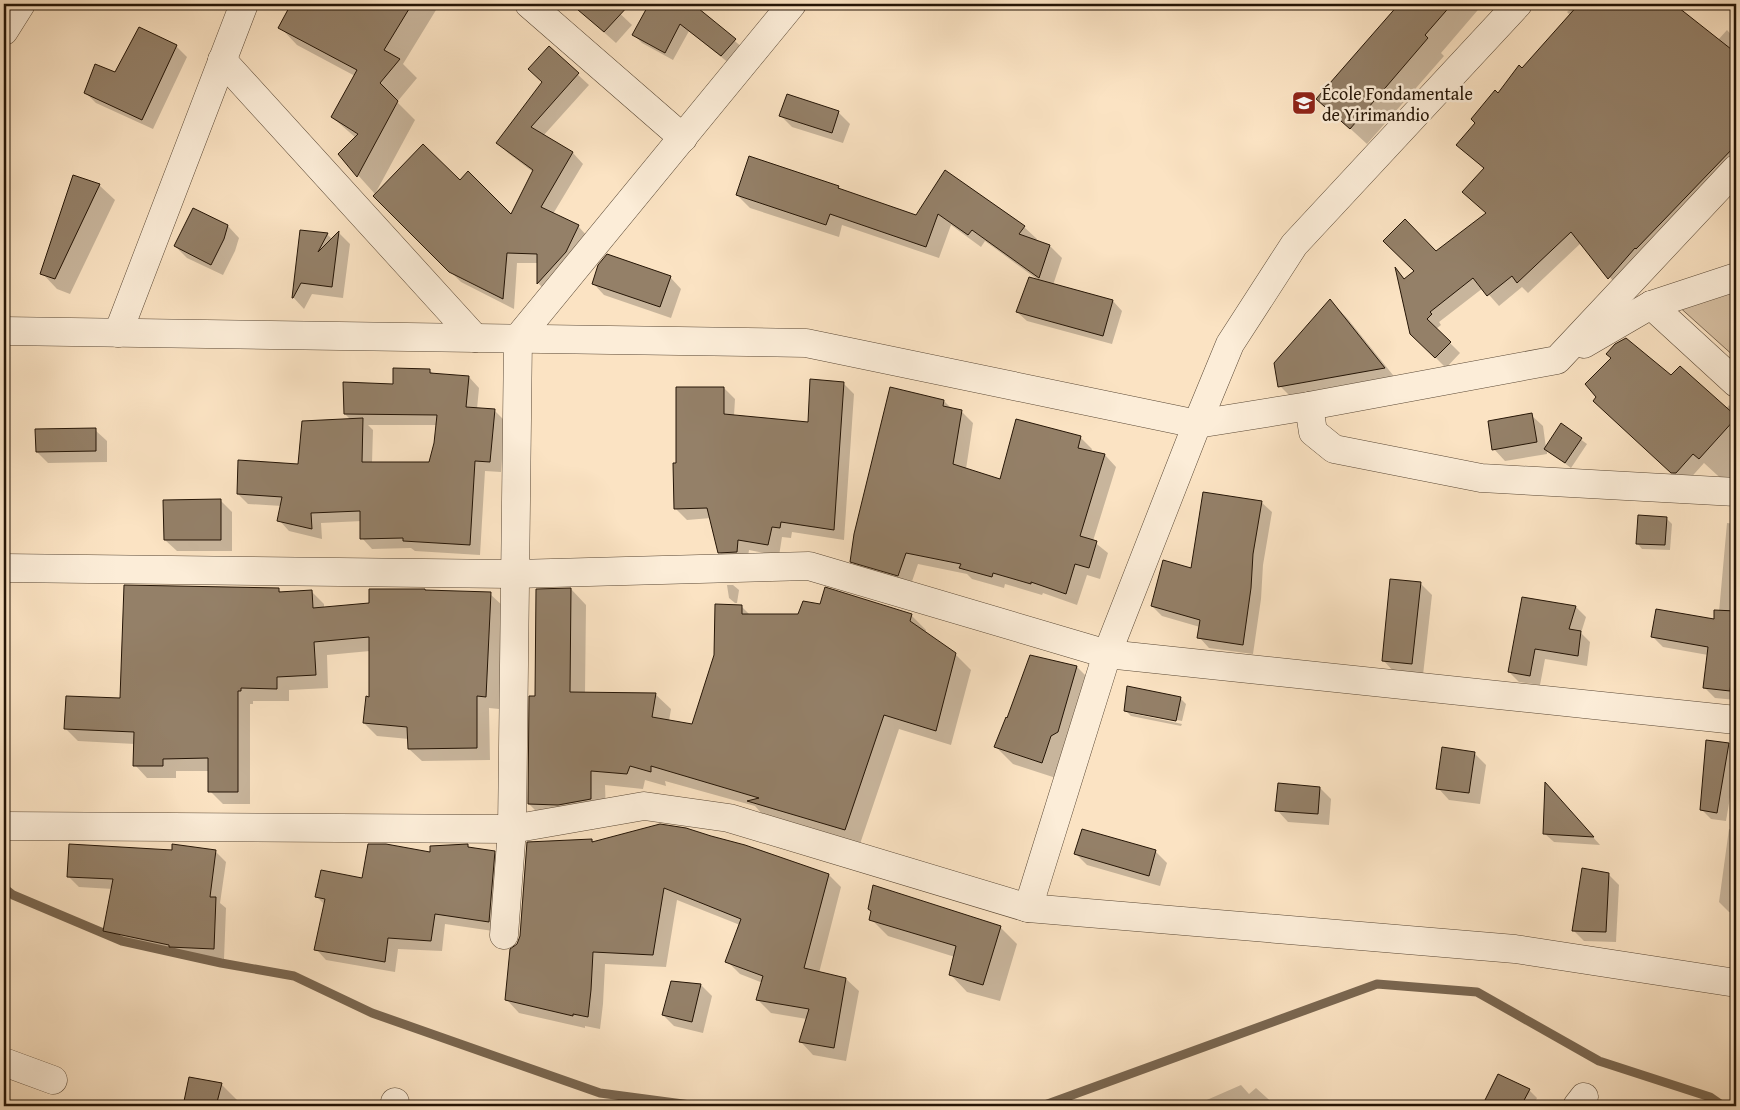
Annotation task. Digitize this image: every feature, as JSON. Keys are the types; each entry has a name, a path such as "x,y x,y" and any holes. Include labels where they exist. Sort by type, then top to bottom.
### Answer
{"street":[{"path":"4,31 21,4"},
{"path":"118,333 244,4"},
{"path":"529,4 683,138"},
{"path":"504,935 512,829 518,338 792,4"},
{"path":"1028,908 1107,654 1230,344 1294,245 1518,4"},
{"path":"222,60 475,338"},
{"path":"1557,360 1736,169"},
{"path":"4,331 806,342 1197,424 1309,406 1557,360 1651,304 1736,277"},
{"path":"1651,304 1736,383"},
{"path":"1309,406 1313,432 1334,449 1481,478 1736,492"},
{"path":"4,568 515,574 809,566 1107,654 1736,720"},
{"path":"4,826 512,829 644,806 729,818 1028,908 1515,949 1736,983"},
{"path":"4,1062 53,1080"}],"shaded area":[{"path":"1736,285 1736,358 1676,304"}],"building":[{"path":"291,4 412,4 384,50 400,59 380,83 398,101 357,177 338,154 358,134 331,117 357,70 278,28"},
{"path":"571,4 630,4 604,32"},
{"path":"649,4 693,4 736,39 721,56 680,24 665,53 632,35"},
{"path":"1399,4 1452,4 1425,35 1428,38 1350,129 1316,99"},
{"path":"1579,4 1674,4 1736,53 1736,145 1635,248 1608,279 1571,232 1517,283 1512,276 1487,296 1473,278 1430,312 1432,314 1427,319 1451,342 1435,358 1410,334 1395,267 1404,279 1414,271 1383,241 1405,219 1436,251 1486,213 1462,192 1484,168 1456,145 1475,123 1471,119 1495,90 1498,93 1519,65 1522,68"},
{"path":"139,27 177,45 142,120 84,93 95,64 115,72"},
{"path":"549,46 579,73 531,127 573,152 541,207 579,225 566,252 537,284 537,254 507,253 503,299 449,272 373,196 423,144 460,180 468,171 511,214 533,170 496,143 542,82 528,69"},
{"path":"787,94 839,111 832,133 779,116"},
{"path":"749,156 839,186 838,188 916,215 945,170 1025,226 1019,234 1050,245 1039,278 972,230 968,235 938,214 926,247 830,214 826,225 736,195"},
{"path":"73,175 100,184 55,279 40,274"},
{"path":"193,208 228,225 224,239 211,265 174,246"},
{"path":"300,230 328,233 318,252 339,231 332,287 301,283 292,298"},
{"path":"607,254 671,276 660,307 592,284 598,265"},
{"path":"1029,277 1113,300 1103,336 1016,312"},
{"path":"1330,299 1385,368 1278,387 1274,363"},
{"path":"1626,338 1671,375 1680,366 1736,416 1699,459 1693,454 1676,473 1671,473 1593,401 1596,397 1585,384 1611,358 1606,354 1615,344"},
{"path":"393,368 430,369 430,373 469,376 466,407 495,409 490,462 475,461 470,545 403,541 403,538 360,539 360,511 311,513 312,529 277,521 282,497 237,494 238,460 298,464 302,421 363,418 362,462 429,462 434,443 437,415 344,414 343,382 393,384"},
{"path":"810,379 844,382 834,530 781,522 780,528 772,527 768,545 738,540 737,552 718,553 707,508 674,509 673,463 676,463 676,387 724,387 724,414 808,422"},
{"path":"890,387 944,400 943,406 962,410 953,464 1000,479 1016,419 1081,436 1078,448 1105,454 1080,536 1097,541 1089,568 1075,564 1066,594 1031,582 1031,584 993,573 992,577 959,568 961,564 906,553 898,576 850,562 854,534"},
{"path":"1532,413 1537,442 1492,450 1488,421"},
{"path":"1561,423 1582,438 1565,463 1544,449"},
{"path":"96,428 96,451 36,452 35,429"},
{"path":"1203,492 1262,501 1253,554 1251,588 1243,645 1197,638 1200,620 1151,606 1163,560 1191,568"},
{"path":"221,499 221,540 164,540 163,500"},
{"path":"1638,515 1667,517 1665,545 1636,544"},
{"path":"1390,579 1421,582 1412,664 1382,661"},
{"path":"124,585 279,588 279,592 312,590 313,608 369,603 369,589 491,592 486,697 477,696 477,748 408,749 407,727 363,723 366,696 369,697 369,637 314,642 316,675 277,677 277,689 241,688 241,691 238,691 238,792 208,792 208,758 163,759 163,766 133,766 134,732 64,729 66,696 120,698"},
{"path":"825,587 912,614 910,621 956,653 936,731 884,715 845,830 747,801 759,798 651,766 651,772 630,766 627,774 591,771 591,799 558,805 528,804 529,696 535,696 536,589 571,588 570,692 656,693 652,717 692,724 714,655 715,604 742,605 742,614 798,614 803,601 820,604"},
{"path":"1522,597 1576,606 1569,629 1581,631 1578,656 1535,649 1530,676 1508,672"},
{"path":"1656,609 1714,619 1714,610 1736,611 1736,638 1730,691 1703,688 1708,647 1651,637"},
{"path":"1030,655 1077,666 1058,732 1051,736 1042,763 994,747 1007,718"},
{"path":"1127,686 1181,697 1176,721 1124,711"},
{"path":"1706,740 1729,743 1717,813 1700,810"},
{"path":"1442,747 1475,752 1469,793 1436,789"},
{"path":"1545,782 1594,837 1543,834"},
{"path":"1278,783 1320,787 1318,814 1275,811"},
{"path":"660,824 686,828 745,845 829,874 804,968 846,978 834,1048 799,1042 809,1009 756,1000 763,976 725,962 741,919 664,888 653,955 593,952 588,1017 573,1014 573,1016 505,1000 510,949 517,944 520,936 527,842 592,839 592,842"},
{"path":"1082,829 1156,850 1149,876 1074,854"},
{"path":"69,844 172,850 172,844 216,850 210,897 216,897 214,949 169,947 169,945 103,931 113,879 67,877"},
{"path":"368,844 386,844 430,852 430,846 468,844 468,847 495,851 489,922 435,914 431,941 388,938 385,962 314,950 325,899 315,897 321,870 362,878"},
{"path":"1582,868 1609,873 1606,932 1572,931"},
{"path":"873,885 1001,926 983,985 949,975 956,946 869,920 871,911 868,909"},
{"path":"671,981 701,984 692,1022 662,1015"},
{"path":"1498,1074 1530,1089 1521,1106 1482,1106"},
{"path":"189,1077 222,1083 216,1106 183,1106"}],"waterway":[{"path":"4,888 13,895 122,941 221,963 294,976 372,1013 600,1093 698,1106"},
{"path":"1042,1106 1377,984 1477,992 1599,1061 1710,1097 1723,1106"}],"place":[{"name":"École Fondamentale de Yirimandio","path":"1304,103"}]}
